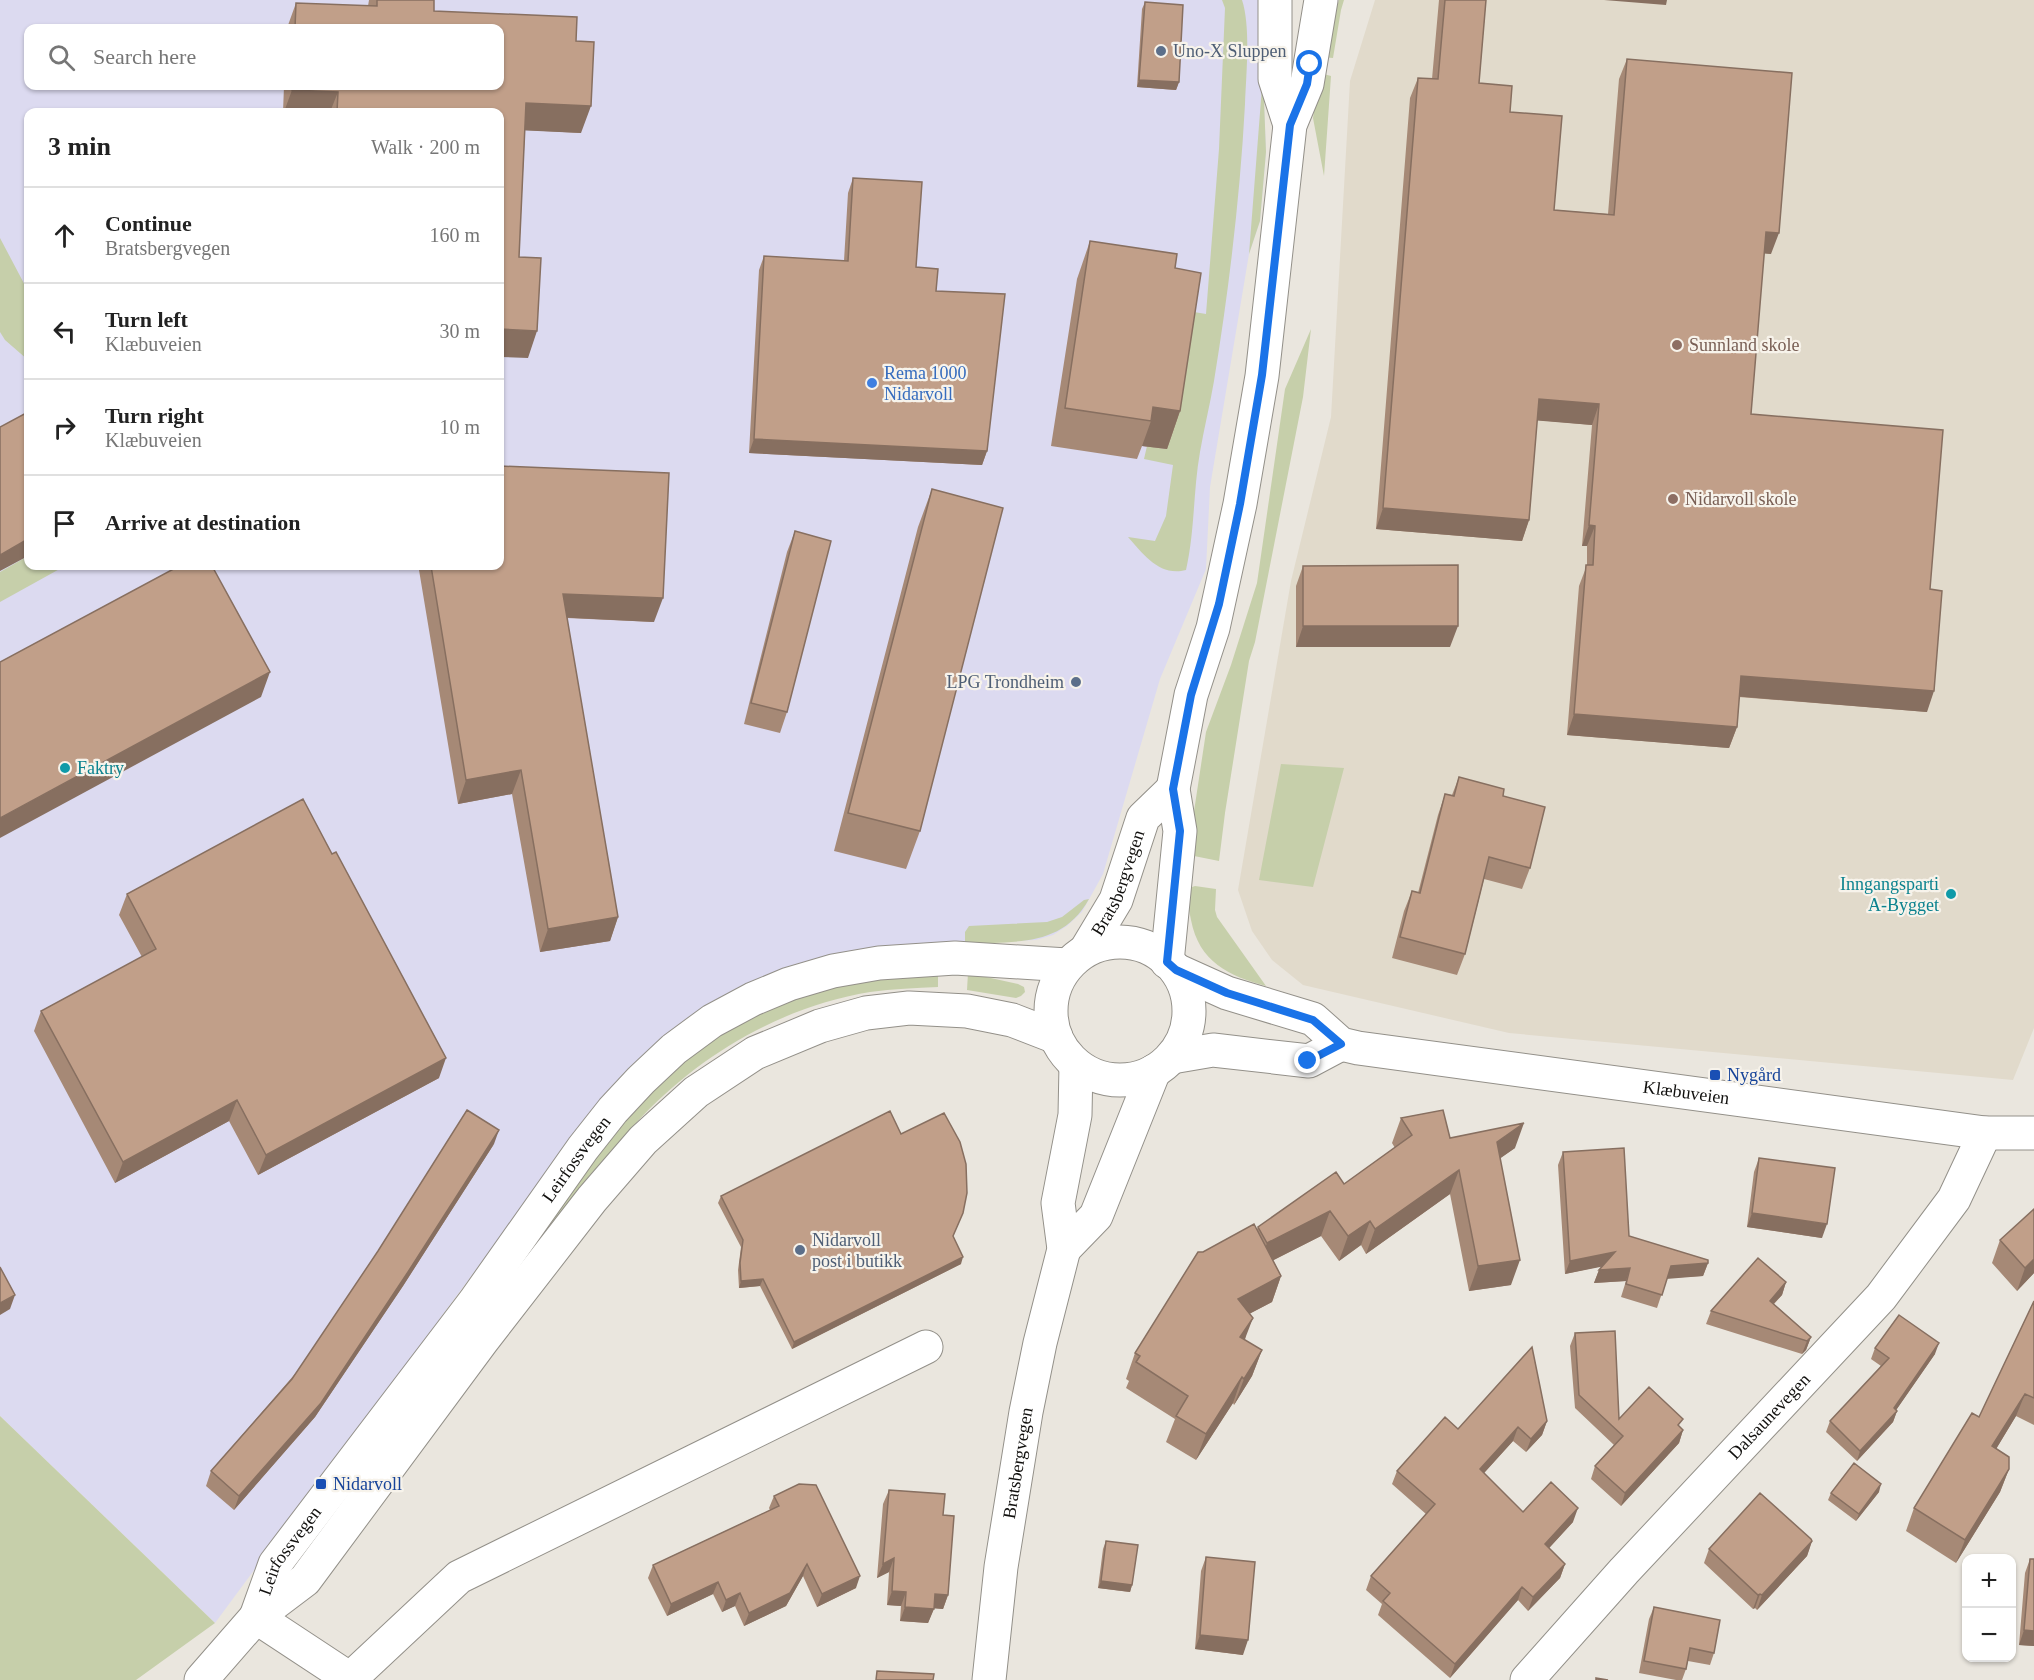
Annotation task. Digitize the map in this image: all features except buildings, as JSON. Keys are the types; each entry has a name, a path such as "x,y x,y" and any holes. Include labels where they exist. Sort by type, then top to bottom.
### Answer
{"street":[{"path":"1275,0 1275,79 1290,125"},
{"path":"1163,1064 1185,1036 1189,1016 1187,992 1172,966 1180,831 1173,789 1191,695 1215,620 1240,504 1262,375 1290,125 1307,84 1321,0"},
{"name":"Bratsbergvegen","path":"1077,957 1116,900 1143,818 1173,789"},
{"path":"1109,942 1133,943 1158,954 1172,966 1227,993 1313,1020 1341,1044 1308,1061 1213,1050 1163,1064 1131,1079 1106,1079 1076,1065 1060,1047 1052,1025 1051,1000 1055,985 1077,957 1109,942"},
{"name":"Leirfossvegen","path":"256,1617 275,1564 475,1301 583,1148 613,1110 674,1049 712,1022 753,999 789,984 833,971 879,963 956,958 1077,957"},
{"name":"Leirfossvegen","path":"201,1680 256,1617 305,1580 482,1341 592,1199 643,1140 696,1092 755,1053 820,1026 866,1013 909,1008 967,1011 1012,1020 1056,1037"},
{"name":"Klæbuveien","path":"1341,1044 1985,1133 2034,1133"},
{"name":"Bratsbergvegen","path":"1064,1249 1096,1216 1163,1064"},
{"name":"Bratsbergvegen","path":"989,1680 1001,1567 1026,1413 1040,1342 1064,1249 1058,1203 1075,1115 1076,1065"},
{"name":"Dalsaunevegen","path":"1527,1680 1624,1571 1881,1297 1954,1199 1985,1133"},
{"path":"256,1617 350,1679 459,1577 927,1347"}],"shaded area":[{"path":"0,0 1258,0 1266,152 1260,221 1249,254 1210,487 1206,569 1160,679 1103,874 1082,912 1053,935 1036,940 894,945 813,960 599,1103 215,1623 0,1416"},
{"name":"Nidarvoll skole","path":"1375,0 2034,0 2034,1028 2013,1080 1509,1033 1303,985 1272,960 1252,931 1238,890 1291,581 1331,417 1350,81"}],"green space":[{"path":"1222,0 1242,0 1245,11 1247,65 1243,139 1233,243 1214,381 1198,467 1189,555 1186,570 1177,571 1168,570 1153,563 1128,537 1155,541 1166,516 1173,465 1144,459 1147,446 1166,449 1188,311 1206,314 1219,149 1225,8"},
{"path":"1339,0 1344,0 1333,58 1321,57"},
{"path":"1320,73 1331,76 1324,176 1313,118"},
{"path":"1263,74 1266,152 1260,221 1249,254"},
{"path":"0,238 24,283 24,357 5,340 0,332"},
{"path":"1311,329 1303,397 1255,642 1249,661 1219,861 1189,855 1206,732 1231,665 1257,583 1285,389"},
{"path":"24,558 24,570 58,570 0,602 0,572"},
{"path":"1281,764 1344,768 1313,887 1259,880"},
{"path":"1195,886 1216,889 1217,917 1266,986 1228,972 1208,957 1195,934 1188,904 1189,888"},
{"path":"1089,899 1078,915 1051,934 1019,941 965,944 965,932 969,926 1047,922 1062,917 1084,900"},
{"path":"938,972 938,987 870,992 804,1009 772,1022 713,1056 686,1076 636,1123 442,1360 651,1086 742,1020 827,985"},
{"path":"968,973 1018,984 1024,987 1025,992 1016,998 967,990"},
{"path":"0,1416 215,1623 136,1680 0,1680"}],"place":[{"name":"Uno-X Sluppen","path":"1161,51"},
{"name":"Sunnland skole","path":"1677,345"},
{"name":"Rema 1000 Nidarvoll","path":"872,383"},
{"name":"Nidarvoll skole","path":"1673,499"},
{"name":"LPG Trondheim","path":"1076,682"},
{"name":"Faktry","path":"65,768"},
{"name":"Inngangsparti A-Bygget","path":"1951,894"},
{"name":"Nygård","path":"1715,1075"},
{"name":"Nidarvoll post i butikk","path":"800,1250"},
{"name":"Nidarvoll","path":"321,1484"}],"route":[{"path":"1308,1061 1341,1044 1313,1020 1227,993 1176,970 1167,962 1180,831 1173,789 1191,695 1213,628 1230,557 1262,375 1290,125 1307,84 1310,64"}]}
